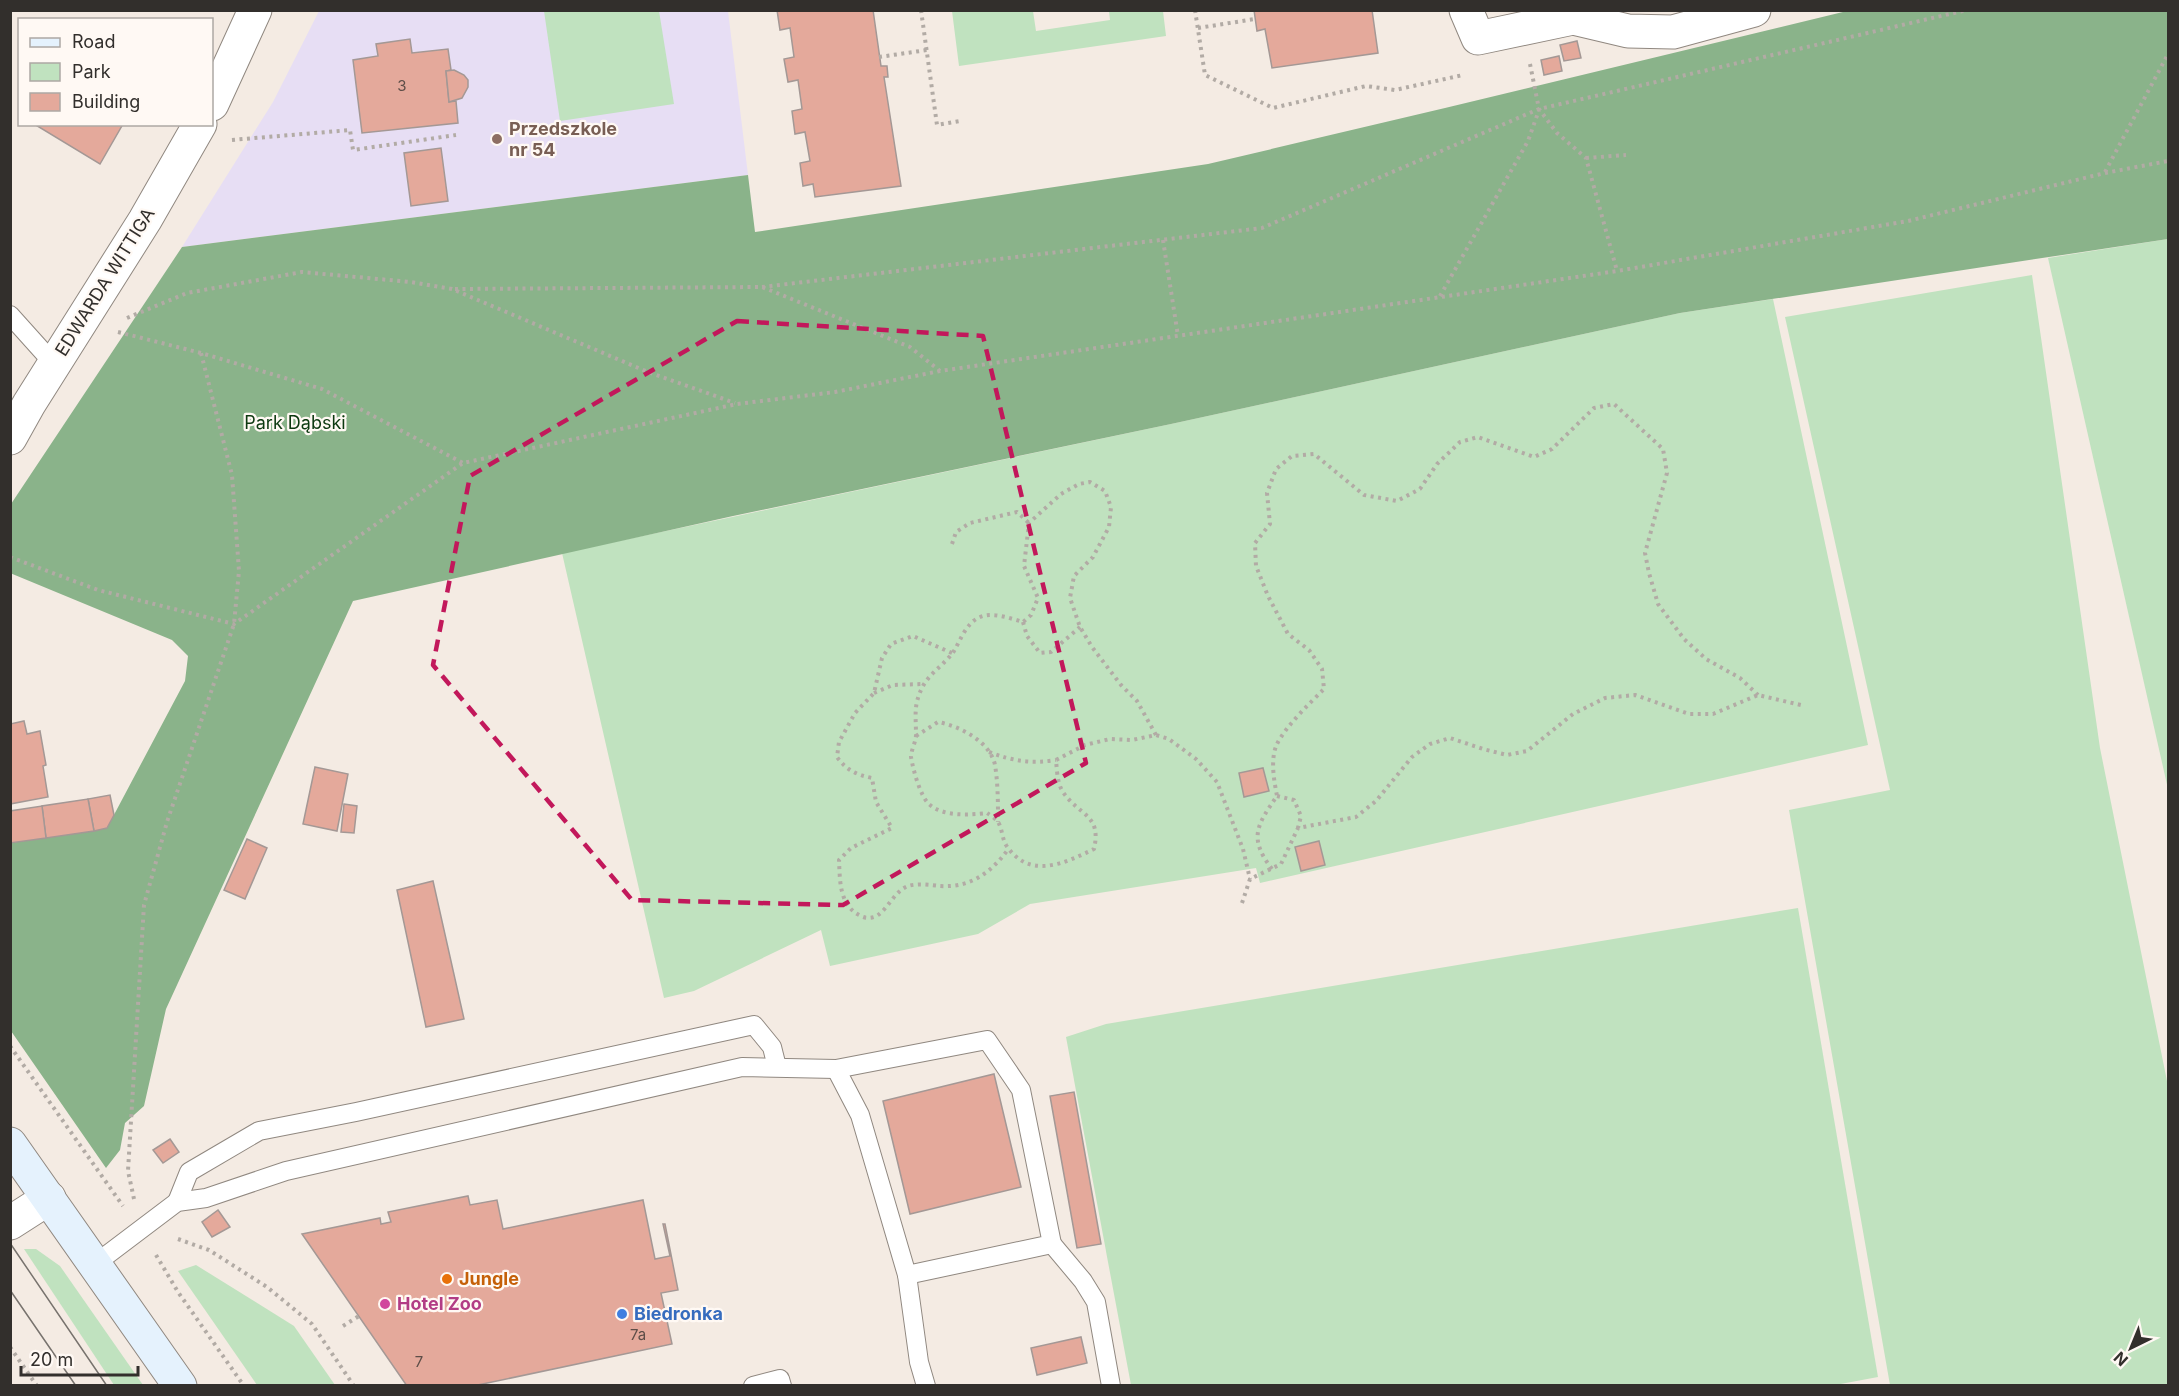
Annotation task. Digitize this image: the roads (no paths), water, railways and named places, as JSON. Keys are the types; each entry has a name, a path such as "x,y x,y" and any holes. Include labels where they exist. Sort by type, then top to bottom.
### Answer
{"main road":[{"path":"10,1144 180,1386"}],"street":[{"path":"213,102 255,10"},
{"path":"1466,10 1478,38 1573,18 1628,31 1673,32 1754,10"},
{"name":"EDWARDA WITTIGA","path":"10,438 145,220 214,132"},
{"path":"10,1223 48,1198"}],"lane":[{"path":"10,315 54,364"},
{"path":"95,1264 177,1202 189,1172 259,1131 754,1025 772,1047 777,1067"},
{"path":"177,1202 206,1198 286,1171 742,1067 836,1069 987,1040 1021,1090 1052,1244 1083,1281 1096,1302 1111,1386"},
{"path":"836,1069 860,1115 907,1275 919,1362 926,1386"},
{"path":"907,1275 1052,1244"},
{"path":"753,1386 780,1379 782,1386"}],"tram line":[{"path":"10,1243 107,1386"},
{"path":"10,1290 76,1386"}],"place":[{"name":"Przedszkole nr 54","path":"497,139"},
{"name":"Jungle","path":"447,1279"},
{"name":"Hotel Zoo","path":"385,1304"},
{"name":"Biedronka","path":"622,1314"}],"park label":[{"name":"Park Dąbski","path":"295,423"}]}
